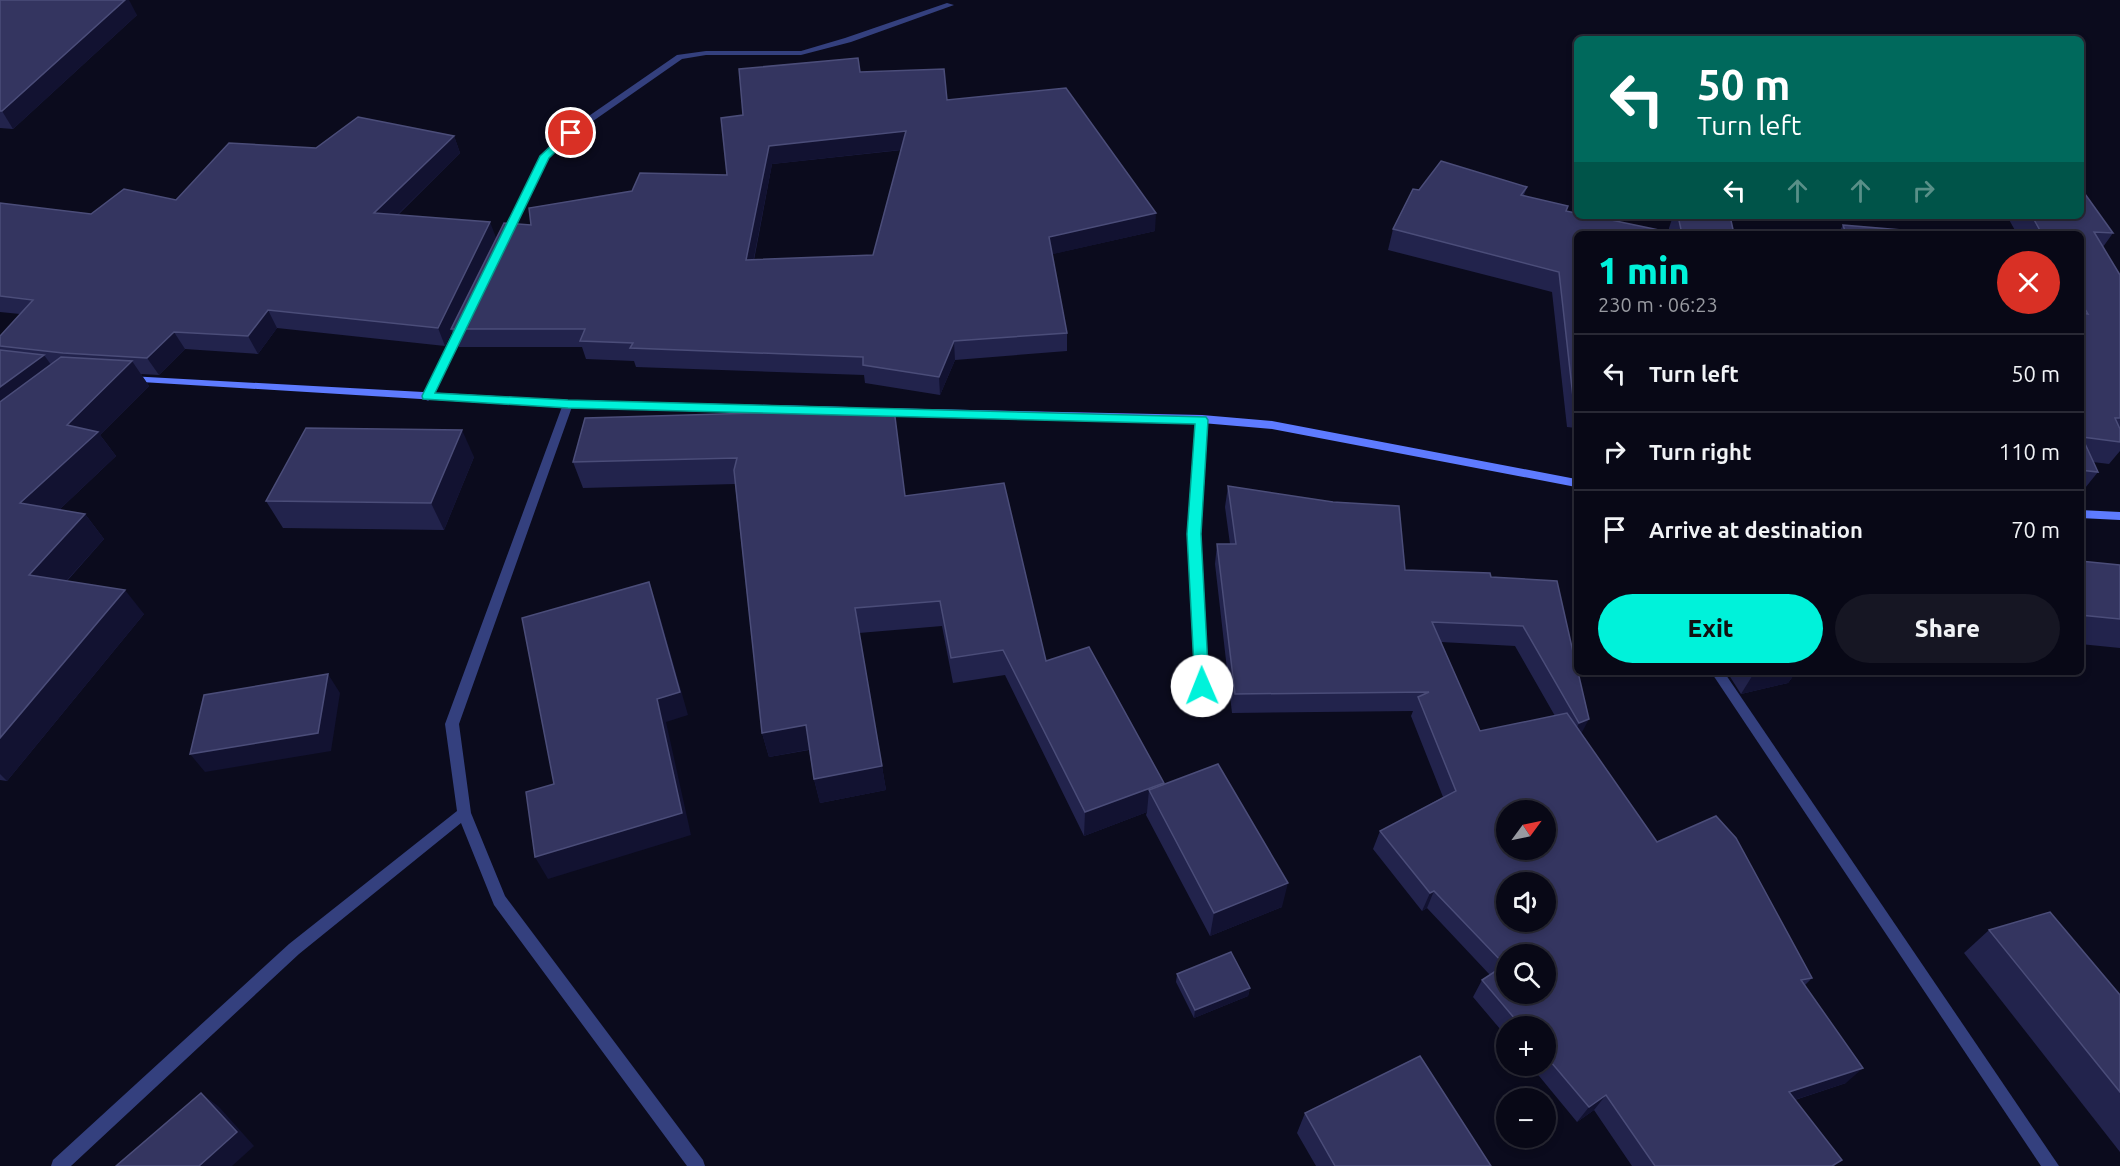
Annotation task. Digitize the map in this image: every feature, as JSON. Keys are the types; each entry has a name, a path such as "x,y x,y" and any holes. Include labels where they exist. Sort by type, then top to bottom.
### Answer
{"street":[{"path":"499,250 544,156 560,140 680,57 706,53 801,53 848,40 950,5"},
{"path":"428,396 468,313"},
{"path":"122,379 568,404 855,411"},
{"path":"568,404 452,724 464,813 499,900 697,1166"},
{"path":"867,411 1202,420 1272,425 1574,483"},
{"path":"1202,420 1194,534 1202,663 1202,708"},
{"path":"2084,514 2120,516"},
{"path":"1719,675 2051,1166"},
{"path":"59,1166 294,949 464,813"}],"building":[{"path":"0,0 125,0 0,111"},
{"path":"858,58 860,72 944,69 947,100 1066,88 1156,213 1049,237 1067,333 954,341 939,377 863,365 863,357 630,348 633,343 580,341 585,329 451,329 504,223 531,225 529,208 632,191 640,173 727,175 721,118 743,115 739,69","holes":["906,131 873,255 746,260 769,146"]},
{"path":"358,117 454,136 374,213 490,222 438,328 268,310 248,336 174,332 147,358 63,353 0,346 0,336 33,300 0,296 0,203 91,214 124,189 176,200 229,143 316,148"},
{"path":"1441,161 1527,187 1521,195 1568,206 1566,211 1574,213 1574,219 1606,219 1664,231 1574,231 1574,406 1559,272 1393,229 1413,189 1419,190"},
{"path":"2084,193 2113,233 2094,232 2120,275 2120,418 2115,418 2120,429 2120,442 2084,437 2084,314 2088,314 2084,308 2084,231 2040,231 2034,219 2084,219"},
{"path":"1679,219 1731,219 1733,231 1681,231"},
{"path":"1843,225 1914,231 1845,231"},
{"path":"0,350 44,355 0,387"},
{"path":"61,357 132,361 67,425 98,432 20,503 85,514 29,575 125,590 0,738 0,402"},
{"path":"894,409 905,496 1004,483 1046,661 1089,647 1164,783 1085,812 1003,650 951,658 940,601 855,608 882,766 814,779 806,725 762,733 734,470 737,458 573,462 585,418"},
{"path":"306,428 462,430 431,503 266,501"},
{"path":"2084,441 2098,472 2084,470"},
{"path":"1228,486 1333,502 1399,506 1405,570 1490,573 1491,577 1557,581 1574,656 1574,675 1579,675 1589,719 1579,723 1523,626 1432,622 1480,731 1567,713 1657,842 1716,816 1736,838 1812,978 1801,980 1863,1068 1789,1092 1842,1160 1832,1166 1655,1166 1606,1095 1589,1107 1556,1068 1556,1016 1513,1016 1502,1004 1556,1004 1556,944 1496,944 1496,956 1434,891 1430,893 1380,831 1456,791 1418,697 1429,692 1235,694 1217,544 1236,544"},
{"path":"2084,561 2120,565 2120,619 2084,615"},
{"path":"649,582 680,692 657,699 682,813 535,857 526,792 554,784 522,618"},
{"path":"328,674 318,733 190,754 204,695"},
{"path":"1218,764 1288,883 1214,913 1149,790"},
{"path":"2050,912 2120,995 2120,1092 1989,930"},
{"path":"1231,952 1250,988 1195,1010 1177,974"},
{"path":"1496,971 1496,997 1482,980"},
{"path":"1420,1056 1491,1166 1335,1166 1305,1113"},
{"path":"201,1093 237,1132 199,1166 116,1166"}],"route":[{"path":"571,133 560,140 544,156 428,396 568,404 1202,420 1194,534 1202,686"}]}
